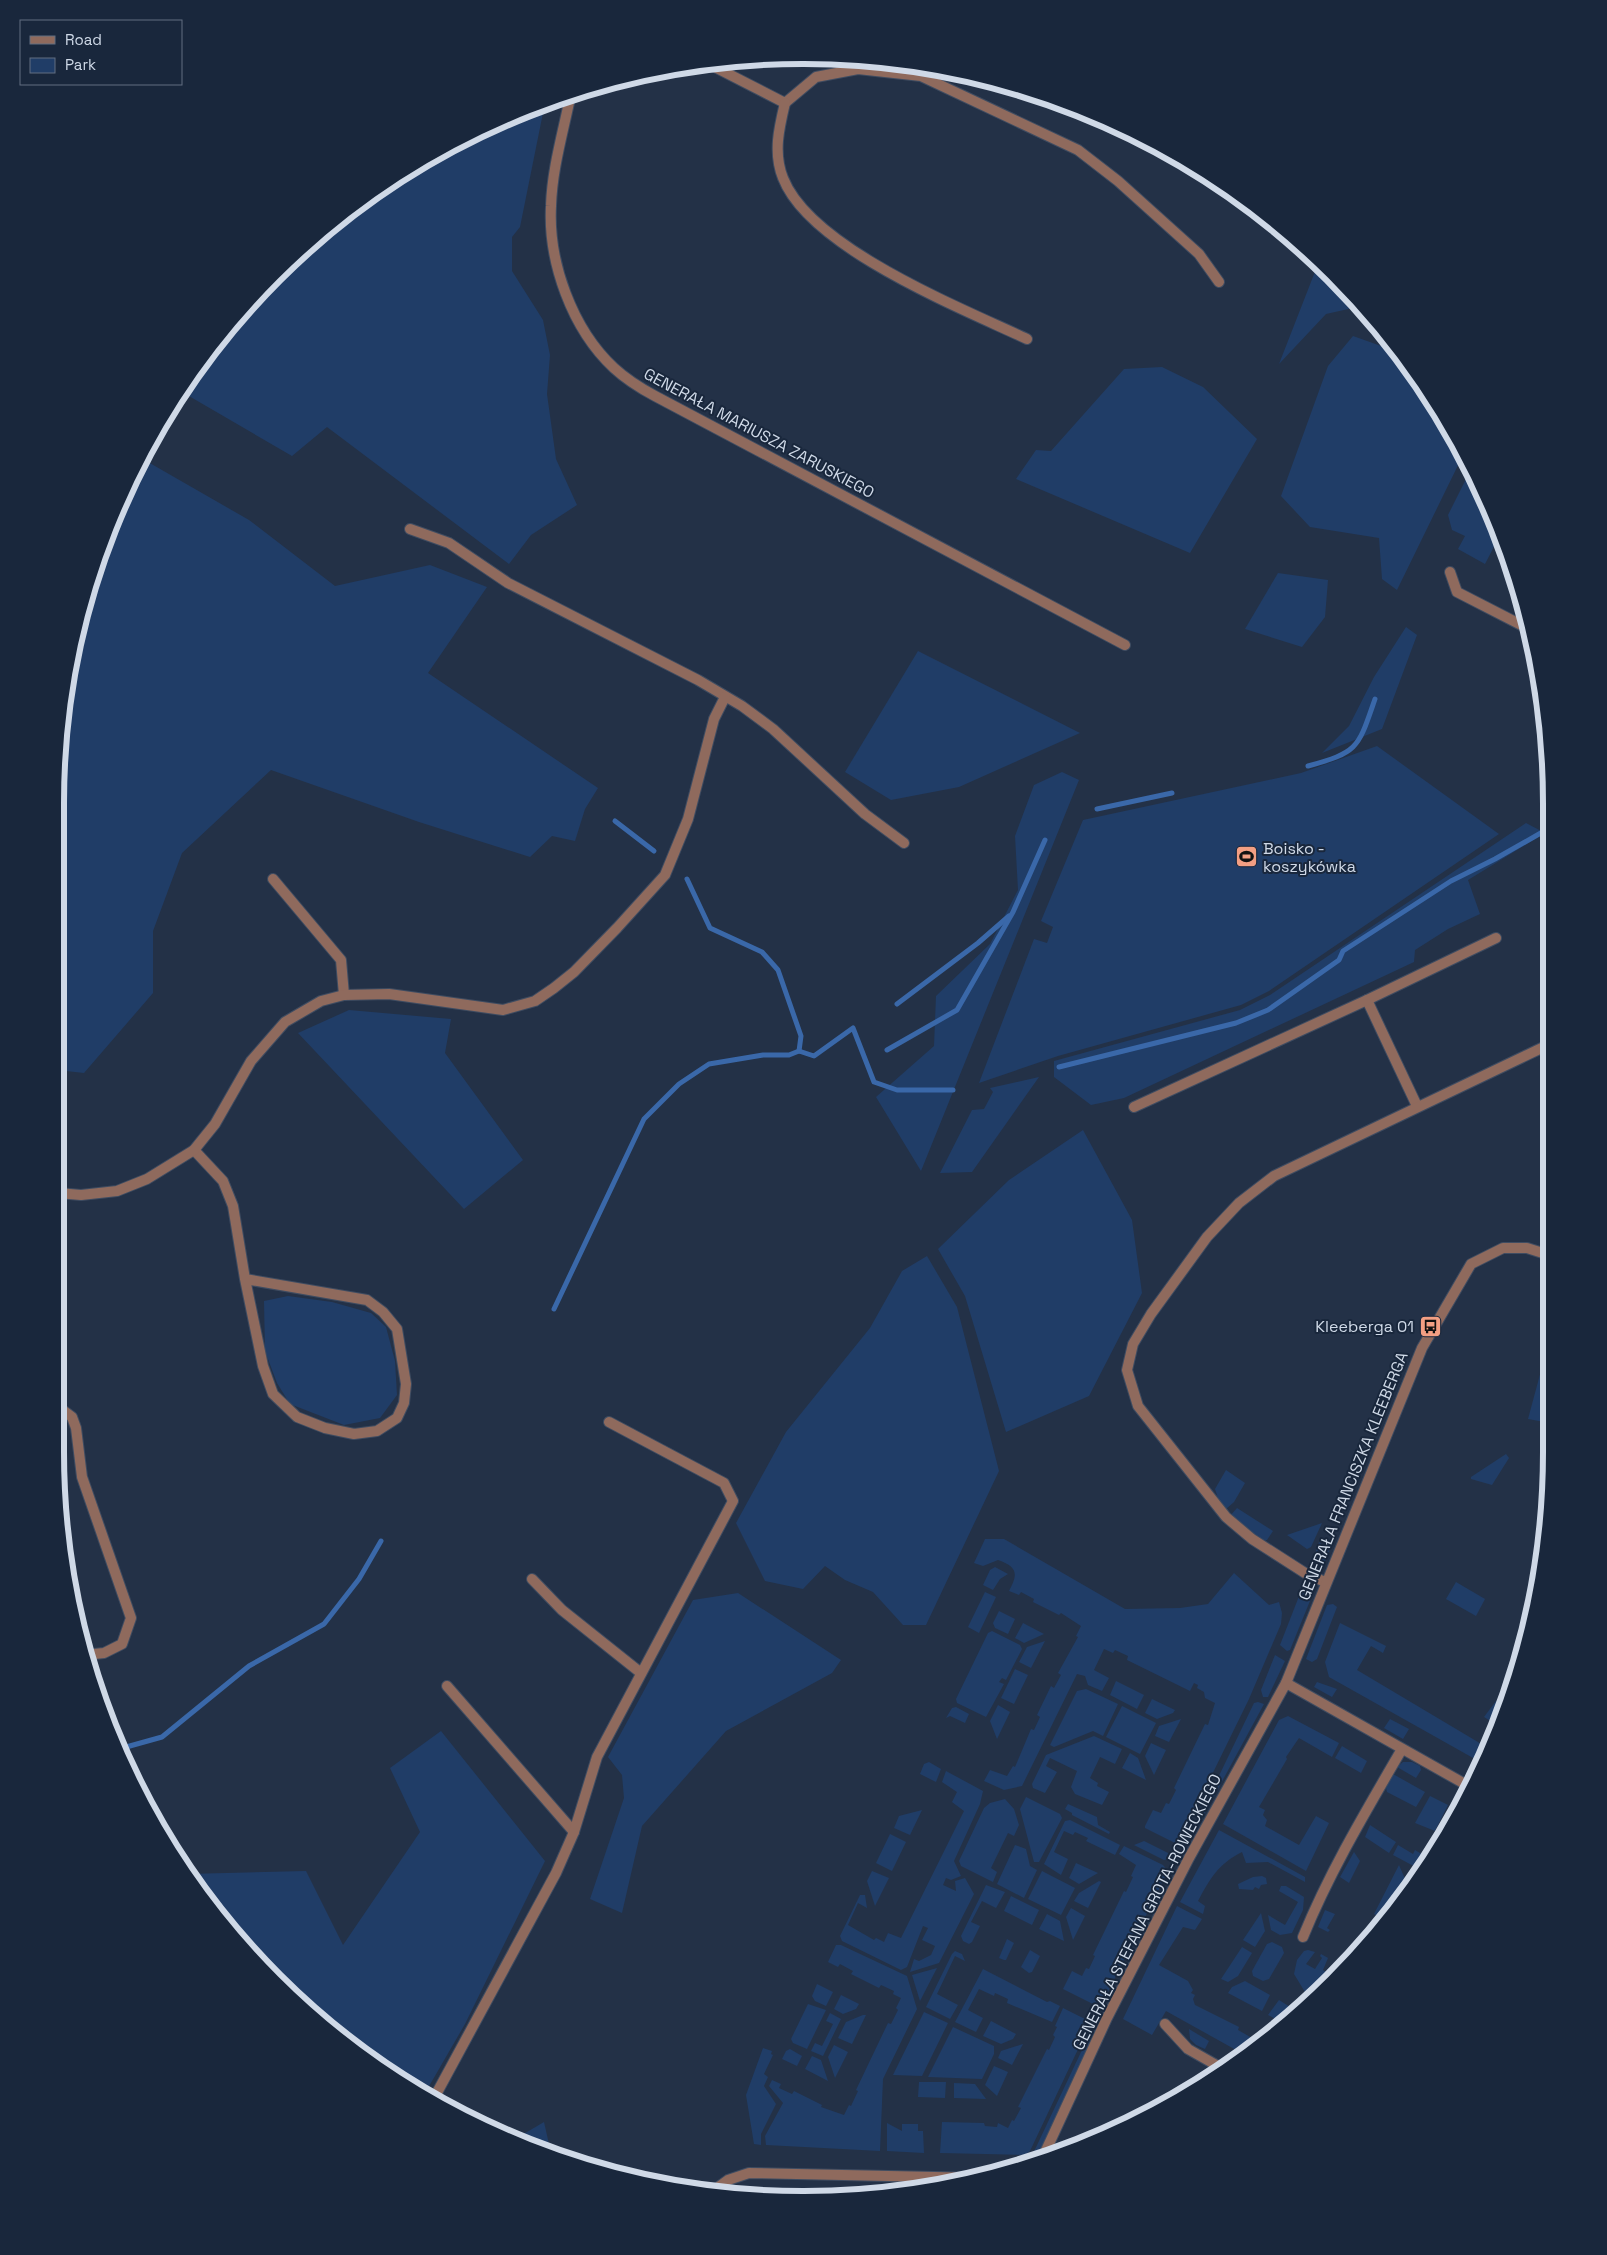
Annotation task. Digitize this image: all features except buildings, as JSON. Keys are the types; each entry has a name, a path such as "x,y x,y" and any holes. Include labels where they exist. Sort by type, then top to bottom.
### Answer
{"street":[{"path":"718,69 784,103"},
{"path":"1027,339 899,278 844,243 810,217 792,195 783,177 778,156 778,135 784,103 816,77 858,69 922,76 1078,150 1118,181 1199,254 1219,282"},
{"name":"GENERAŁA MARIUSZA ZARUSKIEGO","path":"569,102 551,205 552,250 559,279 577,315 591,339 613,367 632,383 655,396 1125,645"},
{"path":"410,529 449,543 508,583 698,680 725,697 773,729 866,814 904,843"},
{"path":"1450,572 1457,592 1521,625"},
{"path":"64,1194 80,1195 117,1191 147,1179 194,1150 215,1124 251,1062 285,1022 321,1001 344,995 389,994 503,1010 536,1001 554,988 574,972 665,875 688,819 714,719 725,697"},
{"path":"272,879 341,960 344,995"},
{"path":"1134,1107 1367,1000 1496,938"},
{"path":"1367,1000 1416,1106"},
{"path":"1326,1582 1305,1573 1252,1540 1226,1517 1138,1406 1128,1370 1133,1344 1151,1314 1207,1237 1239,1203 1274,1176 1416,1106 1543,1047"},
{"path":"194,1150 223,1181 233,1206 245,1279 263,1366 274,1394 296,1416 325,1428 354,1434 377,1431 397,1418 404,1403 406,1384 397,1329 383,1312 367,1300 245,1279"},
{"name":"GENERAŁA FRANCISZKA KLEEBERGA","path":"1286,1682 1422,1348 1472,1264 1503,1248 1527,1248 1543,1252"},
{"path":"64,1411 72,1417 76,1428 82,1477 131,1618 122,1644 104,1653 92,1654"},
{"path":"437,2093 556,1873 574,1832 597,1757 733,1501 724,1483 609,1422"},
{"path":"532,1579 562,1610 641,1673"},
{"path":"1286,1682 1464,1784"},
{"name":"GENERAŁA STEFANA GROTA-ROWECKIEGO","path":"1046,2150 1107,2018 1188,1858 1286,1682"},
{"path":"447,1686 574,1832"},
{"path":"1303,1937 1319,1898 1345,1848 1402,1749"},
{"path":"1165,2024 1188,2049 1217,2065"},
{"path":"719,2186 728,2180 749,2174 946,2177"}],"green space":[{"path":"543,111 520,227 512,237 512,271 543,320 550,355 547,394 556,459 577,505 531,535 509,564 327,427 292,456 187,395 247,316 280,280 353,217 393,188 434,163 476,140"},
{"path":"1316,270 1353,308 1326,314 1279,364"},
{"path":"1353,336 1386,348 1419,393 1459,462 1397,590 1382,579 1379,538 1310,527 1281,496 1328,366"},
{"path":"1162,367 1203,387 1257,439 1190,553 1016,479 1036,450 1051,451 1124,369"},
{"path":"148,462 249,520 335,586 430,565 487,587 428,673 598,788 585,809 575,841 552,836 530,857 419,822 271,770 182,853 153,931 153,993 84,1073 64,1071 64,829 68,755 65,751 70,707 78,659 89,612 120,520"},
{"path":"1467,477 1496,543 1485,564 1458,549 1465,536 1452,530 1448,515"},
{"path":"1278,573 1328,580 1325,617 1302,647 1245,629"},
{"path":"1406,627 1417,635 1382,729 1322,753 1349,726 1374,677"},
{"path":"918,651 1080,733 959,787 891,800 845,772"},
{"path":"1377,746 1499,834 1269,991 1241,1005 1058,1056 979,1083 1034,939 1047,943 1053,927 1041,921 1083,820 1301,773"},
{"path":"1062,772 1079,780 921,1171 876,1097 934,1046 936,996 990,944 1018,890 1015,836 1034,785"},
{"path":"1526,823 1543,832 1543,834 1468,880 1480,914 1448,929 1415,950 1414,962 1124,1098 1091,1105 1054,1077 1054,1061 1240,1010 1270,995"},
{"path":"349,1010 451,1019 445,1053 523,1160 464,1209 298,1033"},
{"path":"1039,1077 972,1172 940,1173 972,1110 984,1109 993,1092 990,1088"},
{"path":"1083,1130 1132,1220 1142,1293 1089,1396 1006,1432 965,1296 938,1249 1009,1180"},
{"path":"927,1256 957,1307 999,1471 926,1625 903,1625 873,1592 845,1580 825,1566 803,1589 765,1581 736,1523 786,1432 870,1328 902,1271"},
{"path":"288,1296 332,1302 371,1313 386,1327 395,1361 397,1395 380,1418 344,1425 290,1404 277,1383 265,1351 264,1301"},
{"path":"1542,1367 1543,1422 1528,1419"},
{"path":"1506,1454 1509,1458 1492,1485 1471,1479 1471,1477"},
{"path":"1226,1470 1245,1483 1234,1502 1226,1509 1220,1504 1215,1489"},
{"path":"1237,1508 1273,1531 1267,1540 1264,1541 1229,1517"},
{"path":"1322,1523 1311,1547 1307,1549 1287,1535"},
{"path":"985,1539 1004,1539 1125,1609 1180,1608 1208,1604 1234,1573 1269,1605 1279,1602 1282,1613 1281,1624 1249,1699 1180,1840 1175,1843 1145,1828 1145,1826 1153,1810 1161,1813 1166,1803 1169,1804 1176,1790 1174,1788 1205,1724 1208,1725 1215,1703 1205,1698 1204,1692 1197,1688 1198,1685 1194,1683 1190,1691 1127,1660 1128,1656 1115,1650 1113,1653 1104,1649 1094,1670 1109,1678 1102,1691 1088,1685 1085,1676 1077,1674 1022,1786 1004,1790 984,1781 990,1770 1007,1776 1013,1766 1015,1767 1031,1729 1034,1730 1040,1717 1037,1715 1051,1686 1054,1688 1061,1675 1058,1673 1078,1637 1076,1636 1081,1626 1061,1613 1059,1615 1033,1602 1034,1599 1021,1592 1019,1595 1009,1591 1015,1576 1013,1568 1009,1565 998,1560 983,1566 974,1563"},
{"path":"1319,1542 1329,1551 1324,1563 1311,1567"},
{"path":"995,1567 1008,1574 1000,1579 993,1590 983,1585 990,1570"},
{"path":"1456,1582 1485,1599 1476,1616 1446,1599"},
{"path":"1306,1585 1312,1596 1290,1650 1287,1651 1280,1645 1303,1586"},
{"path":"985,1592 996,1597 979,1633 968,1627"},
{"path":"738,1593 841,1660 832,1673 726,1731 642,1826 622,1913 590,1899 624,1798 622,1775 608,1757 693,1600"},
{"path":"1333,1604 1337,1607 1317,1659 1312,1662 1306,1659 1327,1605"},
{"path":"999,1611 1015,1619 1008,1634 995,1628 993,1623"},
{"path":"1023,1623 1044,1634 1024,1643 1015,1638"},
{"path":"1340,1623 1386,1646 1383,1653 1371,1646 1357,1670 1483,1745 1476,1760 1329,1677 1325,1662"},
{"path":"992,1631 1020,1645 1022,1649 1006,1680 1002,1678 999,1682 1004,1684 986,1717 957,1703 956,1699 988,1633"},
{"path":"1045,1641 1031,1668 1019,1662 1027,1647"},
{"path":"1275,1655 1285,1661 1268,1697 1263,1697 1261,1690"},
{"path":"1015,1669 1028,1675 1014,1704 1001,1698"},
{"path":"1116,1681 1144,1695 1137,1709 1110,1695"},
{"path":"1317,1682 1337,1689 1332,1697 1314,1687"},
{"path":"1086,1689 1118,1704 1103,1736 1093,1731 1054,1747 1050,1745 1077,1691"},
{"path":"1152,1699 1175,1710 1173,1713 1157,1719 1145,1713"},
{"path":"1496,1701 1499,1703 1492,1722 1484,1717"},
{"path":"1254,1703 1264,1704 1193,1835 1191,1834"},
{"path":"998,1705 1010,1712 997,1739 990,1721"},
{"path":"1122,1706 1156,1723 1140,1754 1106,1737"},
{"path":"956,1707 969,1714 965,1723 950,1716 946,1718 952,1708"},
{"path":"1288,1716 1339,1743 1332,1757 1299,1738 1286,1757 1287,1759 1259,1807 1265,1810 1263,1815 1267,1820 1265,1826 1299,1845 1316,1816 1329,1823 1306,1871 1223,1824 1279,1720"},
{"path":"1181,1719 1169,1742 1155,1736 1159,1726"},
{"path":"1390,1719 1409,1729 1403,1739 1384,1728"},
{"path":"441,1731 545,1861 465,2024 428,2088 393,2067 353,2038 280,1975 247,1939 197,1874 306,1871 343,1945 420,1832 390,1768"},
{"path":"1094,1736 1122,1749 1115,1764 1100,1757 1090,1778 1098,1783 1097,1786 1109,1792 1102,1805 1075,1794 1071,1787 1077,1771 1050,1758 1046,1766 1057,1772 1045,1793 1033,1788 1032,1784 1046,1755"},
{"path":"1151,1743 1166,1750 1154,1775 1145,1756"},
{"path":"1342,1746 1367,1761 1361,1773 1335,1758"},
{"path":"1130,1753 1138,1758 1146,1780 1122,1768"},
{"path":"929,1762 941,1769 936,1782 920,1774 924,1764"},
{"path":"1403,1762 1412,1762 1420,1766 1421,1770 1416,1778 1397,1767"},
{"path":"946,1771 983,1791 980,1804 954,1861 961,1876 951,1880 946,1878 943,1885 956,1891 955,1881 965,1878 974,1894 939,1963 910,1972 914,1959 919,1961 931,1955 935,1946 922,1940 928,1928 923,1926 907,1967 901,1970 842,1941 840,1936 860,1895 865,1895 867,1908 858,1903 848,1925 874,1940 876,1938 884,1942 888,1933 901,1938 964,1811 952,1802 957,1792 942,1782"},
{"path":"1393,1774 1425,1792 1416,1807 1387,1792 1386,1788"},
{"path":"1430,1796 1448,1805 1435,1831 1415,1823"},
{"path":"1026,1797 1060,1814 1062,1818 1039,1862 1034,1862 1020,1809"},
{"path":"1005,1799 1014,1809 1019,1825 1014,1836 1008,1833 991,1868 997,1872 993,1882 961,1866 959,1861 984,1808 990,1803"},
{"path":"1068,1804 1097,1817 1098,1825 1110,1832 1109,1834 1072,1815 1072,1813 1065,1809"},
{"path":"922,1810 910,1835 894,1828 899,1816"},
{"path":"1070,1820 1120,1845 1115,1855 1086,1841 1088,1838 1075,1832 1073,1835 1064,1831 1054,1852 1068,1859 1061,1875 1044,1864 1065,1821"},
{"path":"1370,1825 1396,1842 1389,1853 1365,1837"},
{"path":"1219,1830 1305,1877 1305,1882 1268,1862 1246,1863 1242,1852 1215,1873 1198,1901 1205,1906 1203,1914 1180,1902"},
{"path":"890,1834 906,1842 892,1871 876,1863"},
{"path":"1144,1841 1170,1854 1169,1859 1164,1860 1134,1845"},
{"path":"1015,1845 1026,1849 1030,1866 1037,1870 1024,1898 997,1884"},
{"path":"1398,1845 1413,1854 1415,1850 1423,1855 1415,1867 1393,1855"},
{"path":"1124,1846 1163,1865 1168,1871 1105,1998 1097,2006 1063,1989 1072,1971 1082,1976 1086,1968 1089,1969 1095,1956 1093,1955 1124,1891 1126,1892 1133,1877 1131,1876 1136,1865 1119,1854"},
{"path":"1354,1852 1360,1861 1349,1883 1340,1877"},
{"path":"1076,1863 1098,1873 1079,1884 1069,1878"},
{"path":"1399,1865 1406,1880 1376,1919 1378,1916 1374,1914"},
{"path":"872,1871 889,1878 875,1906 867,1881"},
{"path":"1042,1871 1075,1888 1061,1915 1028,1899"},
{"path":"1262,1876 1266,1878 1267,1884 1261,1885 1259,1889 1255,1887 1253,1890 1239,1889 1238,1884 1253,1877"},
{"path":"1099,1881 1101,1882 1088,1908 1074,1901 1079,1893"},
{"path":"986,1885 1005,1892 996,1908 982,1901 971,1922 980,1926 972,1942 969,1944 963,1941 961,1936"},
{"path":"1281,1886 1286,1886 1304,1897 1303,1910 1292,1933 1280,1935 1271,1930 1268,1915 1285,1925 1298,1902 1279,1891"},
{"path":"1011,1896 1039,1910 1032,1925 1004,1911"},
{"path":"1177,1906 1202,1919 1195,1930 1183,1927 1159,1965 1188,1981 1193,1990 1191,1993 1195,1995 1193,1999 1195,2005 1239,2027 1238,2030 1252,2038 1254,2035 1256,2036 1237,2050 1166,2011 1152,2035 1123,2019"},
{"path":"1071,1908 1085,1916 1073,1940 1066,1917"},
{"path":"1325,1910 1335,1914 1327,1928 1330,1930 1328,1932 1318,1927"},
{"path":"1261,1913 1265,1931 1255,1947 1243,1940"},
{"path":"1047,1914 1060,1921 1064,1941 1039,1929"},
{"path":"1007,1939 1014,1943 1006,1960 1004,1960 999,1958"},
{"path":"1272,1942 1282,1947 1284,1953 1269,1979 1263,1981 1253,1976 1252,1971 1267,1944"},
{"path":"836,1945 841,1945 907,1976 917,2009 883,2079 880,2151 766,2145 765,2136 783,2103 769,2086 772,2080 781,2084 779,2088 792,2094 794,2091 822,2105 821,2107 844,2115 849,2105 851,2106 858,2091 856,2090 888,2023 891,2024 898,2010 896,2008 901,1998 893,1994 894,1991 881,1985 879,1988 851,1974 853,1971 840,1964 838,1967 828,1962"},
{"path":"1242,1947 1252,1953 1238,1976 1228,1982 1221,1979"},
{"path":"1030,1950 1040,1956 1032,1972 1029,1973 1021,1967"},
{"path":"955,1951 962,1954 965,1961 955,1956 937,1994 958,2005 950,2019 926,2007"},
{"path":"1304,1951 1315,1952 1306,1964 1315,1969 1322,1958 1321,1954 1328,1958 1323,1970 1329,1973 1307,1993 1294,1974 1297,1960"},
{"path":"937,1968 920,2001 912,1975"},
{"path":"983,1969 1047,2002 1050,2001 1060,2006 1052,2022 1007,2003 1008,1999 995,1993 994,1996 979,1989 968,2010 983,2018 976,2032 955,2022"},
{"path":"1245,1981 1270,1995 1262,2011 1228,1993 1232,1987"},
{"path":"817,1984 833,1992 826,2006 815,2001 812,1996"},
{"path":"841,1995 859,2004 856,2009 843,2014 834,2009"},
{"path":"1279,2000 1291,2008 1277,2020 1268,2015"},
{"path":"808,2004 826,2010 807,2049 793,2043 791,2039"},
{"path":"1063,2008 1087,2020 1089,2026 1030,2151 1025,2155 940,2153 942,2122 984,2123 985,2126 997,2127 998,2123 1008,2128 1012,2120 1014,2121 1021,2108 1018,2107 1055,2037 1053,2035 1057,2027 1055,2026"},
{"path":"924,2012 948,2023 922,2076 893,2075"},
{"path":"830,2013 841,2019 823,2056 811,2051 815,2043 822,2046 833,2024 826,2021"},
{"path":"866,2015 852,2044 838,2038 846,2022"},
{"path":"991,2021 1016,2034 1013,2039 1001,2044 983,2036"},
{"path":"953,2027 994,2046 994,2054 982,2079 928,2077"},
{"path":"1189,2029 1209,2041 1205,2049 1196,2045 1190,2039"},
{"path":"1090,2033 1094,2035 1040,2152 1033,2155"},
{"path":"1023,2044 1012,2065 998,2058 1001,2051"},
{"path":"834,2045 848,2052 835,2078 828,2057"},
{"path":"763,2048 772,2051 771,2054 773,2055 764,2074 768,2077 764,2086 776,2104 761,2134 761,2145 754,2144 746,2095"},
{"path":"790,2049 802,2056 797,2066 782,2059 786,2051"},
{"path":"812,2056 821,2060 828,2081 805,2069"},
{"path":"994,2066 1008,2072 997,2096 985,2085"},
{"path":"919,2082 946,2082 945,2098 918,2097"},
{"path":"954,2083 975,2084 986,2099 954,2098"},
{"path":"544,2122 549,2146 521,2135"},
{"path":"887,2123 902,2131 902,2124 918,2124 918,2131 923,2131 924,2153 887,2151"}],"waterway":[{"path":"1308,766 1338,757 1354,746 1365,728 1375,699"},
{"path":"1097,809 1172,793"},
{"path":"615,821 654,851"},
{"path":"1059,1067 1236,1023 1268,1010 1339,960 1343,951 1451,881 1543,832"},
{"path":"887,1050 957,1010 1013,912 1045,840"},
{"path":"687,879 710,928 762,952 778,970 801,1036 799,1051"},
{"path":"897,1004 978,943 1009,916"},
{"path":"554,1309 644,1119 679,1084 709,1064 763,1055 789,1055 799,1051 814,1056 853,1028 874,1082 897,1090 953,1090"},
{"path":"126,1747 162,1737 249,1666 324,1624 359,1579 381,1541"}],"place":[{"name":"Boisko - koszykówka","path":"1247,857"},
{"name":"Kleeberga 01","path":"1430,1326"}]}
